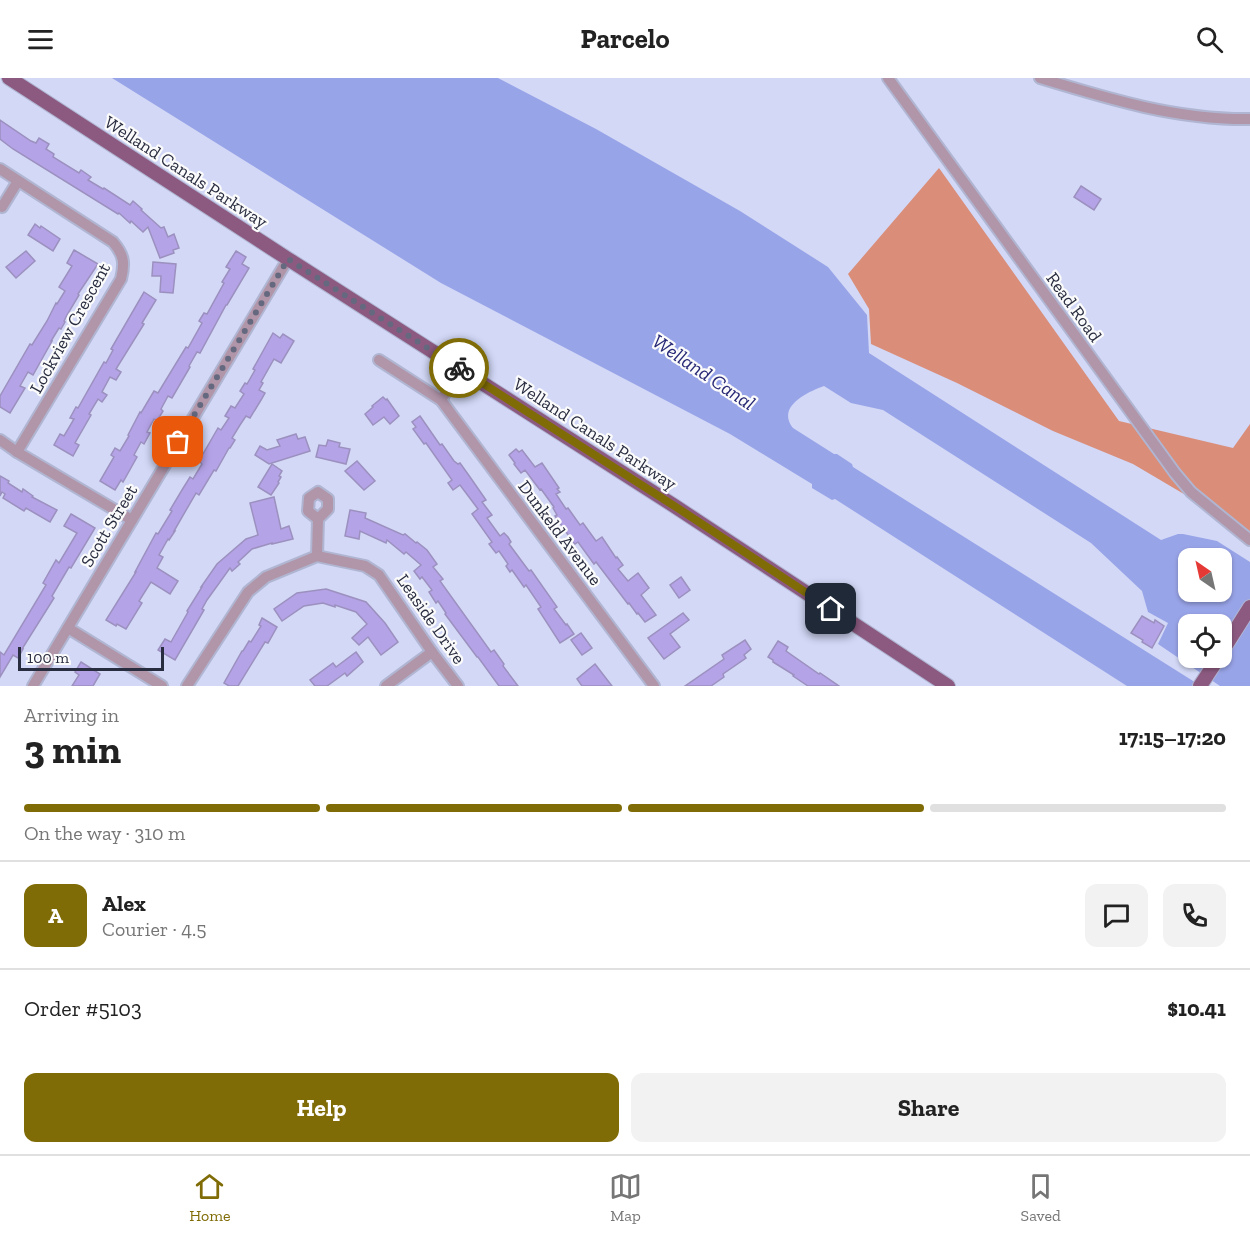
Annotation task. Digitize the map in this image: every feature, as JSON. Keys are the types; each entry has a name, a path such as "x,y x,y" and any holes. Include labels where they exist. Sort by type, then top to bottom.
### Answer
{"main road":[{"name":"Welland Canals Parkway","path":"9,78 676,507 948,686"},
{"path":"1232,636 1250,607"},
{"path":"1200,686 1212,668"}],"street":[{"name":"Read Road","path":"888,78 1175,473 1191,492 1250,540"},
{"path":"1040,78 1119,102 1180,114 1250,119"},
{"name":"Lockview Crescent","path":"0,169 113,242 119,249 125,266 121,279 17,452"},
{"path":"2,207 18,181"},
{"name":"Scott Street","path":"33,686 288,259"},
{"name":"Dunkeld Avenue","path":"379,360 441,400 654,686"},
{"path":"441,400 460,369"},
{"path":"0,441 132,520"},
{"path":"187,686 248,592 266,577 316,556 318,519"},
{"name":"Leaside Drive","path":"316,556 365,566 379,575 458,686"},
{"path":"68,628 162,686"},
{"path":"386,686 432,652"}],"shaded area":[{"path":"939,168 1119,421 1233,448 1250,424 1250,533 1133,464 1053,431 957,383 871,344 869,309 848,274"}],"water":[{"name":"Welland Canal","path":"112,78 498,78 596,129 740,211 828,267 867,315 869,353 1161,540 1183,534 1217,541 1228,548 1178,548 1178,602 1232,602 1232,551 1250,562 1250,686 1220,686 1193,668 1232,668 1232,614 1178,614 1178,658 1158,644 1168,623 1148,612 1142,591 1091,543 883,410 851,403 824,386 802,396 788,413 793,428 1201,686 1127,686 730,434 441,283"}],"building":[{"path":"0,120 31,141 36,143 39,138 49,144 46,149 54,154 53,157 79,173 81,170 91,177 88,180 130,205 133,201 161,228 164,227 168,237 174,234 179,248 173,250 174,253 160,258 148,227 143,232 119,213 13,149 0,139"},
{"path":"1081,186 1101,199 1094,210 1074,197"},
{"path":"35,224 60,239 53,251 28,235"},
{"path":"74,250 98,264 78,294 65,322 51,341 33,375 28,372 20,386 25,388 10,413 0,407 0,396 30,344 32,345 65,291 59,287 72,266 67,263"},
{"path":"26,251 35,261 16,278 6,267"},
{"path":"236,251 246,257 242,264 249,268 200,353 197,352 172,398 168,396 157,421 154,419 144,444 141,442 134,455 137,457 123,482 121,480 115,490 100,481 114,457 111,455 115,448 120,451 140,412 154,391 158,393 186,347 188,348 202,323 199,321 204,313 207,314 224,283 222,282 230,269 226,267"},
{"path":"153,262 176,264 173,293 160,292 161,276 152,276"},
{"path":"144,292 156,300 116,369 121,372 116,380 110,377 102,392 107,395 102,402 98,399 89,414 91,415 75,443 79,445 73,456 54,445 60,434 64,436 74,419 70,418 104,362 106,363 113,350 111,349"},
{"path":"273,333 280,338 283,334 294,341 281,363 274,359 261,382 263,383 259,390 265,393 261,400 250,418 246,416 240,425 232,438 235,440 216,471 214,470 199,495 196,493 159,555 163,557 157,568 178,581 170,594 151,582 139,601 142,603 126,629 117,624 116,626 106,620 190,477 193,479 202,464 199,461 218,428 221,430 229,418 225,416 231,406 235,408 244,394 240,391 255,370 253,369"},
{"path":"383,397 399,416 390,424 384,417 373,425 365,414"},
{"path":"420,416 440,445 442,444 454,461 460,463 470,477 486,500 482,502 492,515 487,518 500,536 504,533 508,537 511,542 509,544 529,571 531,570 557,607 554,609 574,634 560,643 538,609 541,607 526,585 524,587 512,570 510,572 506,566 508,564 499,551 496,553 489,544 492,542 472,514 478,509 460,485 453,490 448,483 452,480 426,443 424,444 413,429 416,427 412,422"},
{"path":"296,434 298,439 305,437 310,451 269,464 255,455 260,446 267,450 280,446 277,440"},
{"path":"328,440 340,443 339,447 350,449 346,464 316,457 319,445 326,446"},
{"path":"516,449 519,452 522,450 535,467 542,463 559,488 557,489 560,492 556,494 566,509 568,508 580,525 583,523 596,541 602,537 623,565 618,569 628,581 638,573 649,588 641,595 656,615 645,622 596,562 594,564 578,542 575,544 573,542 555,516 557,515 554,507 541,489 525,470 521,473 514,464 509,455"},
{"path":"357,461 375,481 364,490 345,471"},
{"path":"272,464 282,471 279,483 271,495 258,487"},
{"path":"0,476 22,492 23,489 32,497 57,510 50,522 26,508 24,511 3,498 5,494 2,492 0,496"},
{"path":"274,497 281,529 289,526 293,539 252,549 232,571 230,568 207,600 202,609 204,610 175,660 158,650 165,639 171,642 201,587 217,564 246,539 258,535 250,503"},
{"path":"350,510 366,513 365,518 405,534 427,550 437,564 433,567 443,579 440,581 491,652 494,650 518,686 499,686 445,614 438,601 436,603 429,592 432,590 414,571 421,565 387,540 386,543 360,531 359,539 345,536"},
{"path":"71,514 95,528 71,568 69,567 52,596 54,598 18,658 13,655 0,677 0,652 4,655 46,585 43,583 56,560 59,563 77,533 64,526"},
{"path":"681,577 690,590 679,598 670,585"},
{"path":"326,589 366,602 398,642 381,655 368,637 359,645 352,638 367,624 356,612 335,605 335,607 323,603 304,606 282,621 274,609 297,593"},
{"path":"683,613 689,620 670,634 680,647 664,659 648,638"},
{"path":"1142,616 1164,626 1152,648 1131,633"},
{"path":"262,618 277,627 238,686 229,686 224,683 242,651 261,626 259,625"},
{"path":"581,633 592,648 582,655 571,640"},
{"path":"745,640 751,649 744,655 746,658 723,674 724,677 711,686 685,686 724,659 722,655"},
{"path":"778,641 788,647 786,651 839,686 808,686 773,662 768,657"},
{"path":"356,652 363,662 347,676 345,673 327,686 315,686 310,680 333,663 336,667"},
{"path":"81,662 100,674 93,686 72,686 79,675 75,672"},
{"path":"595,664 612,686 582,686 577,679"}],"way so far":[{"path":"178,442 288,259 459,368"}],"route":[{"path":"459,368 831,609"}]}
